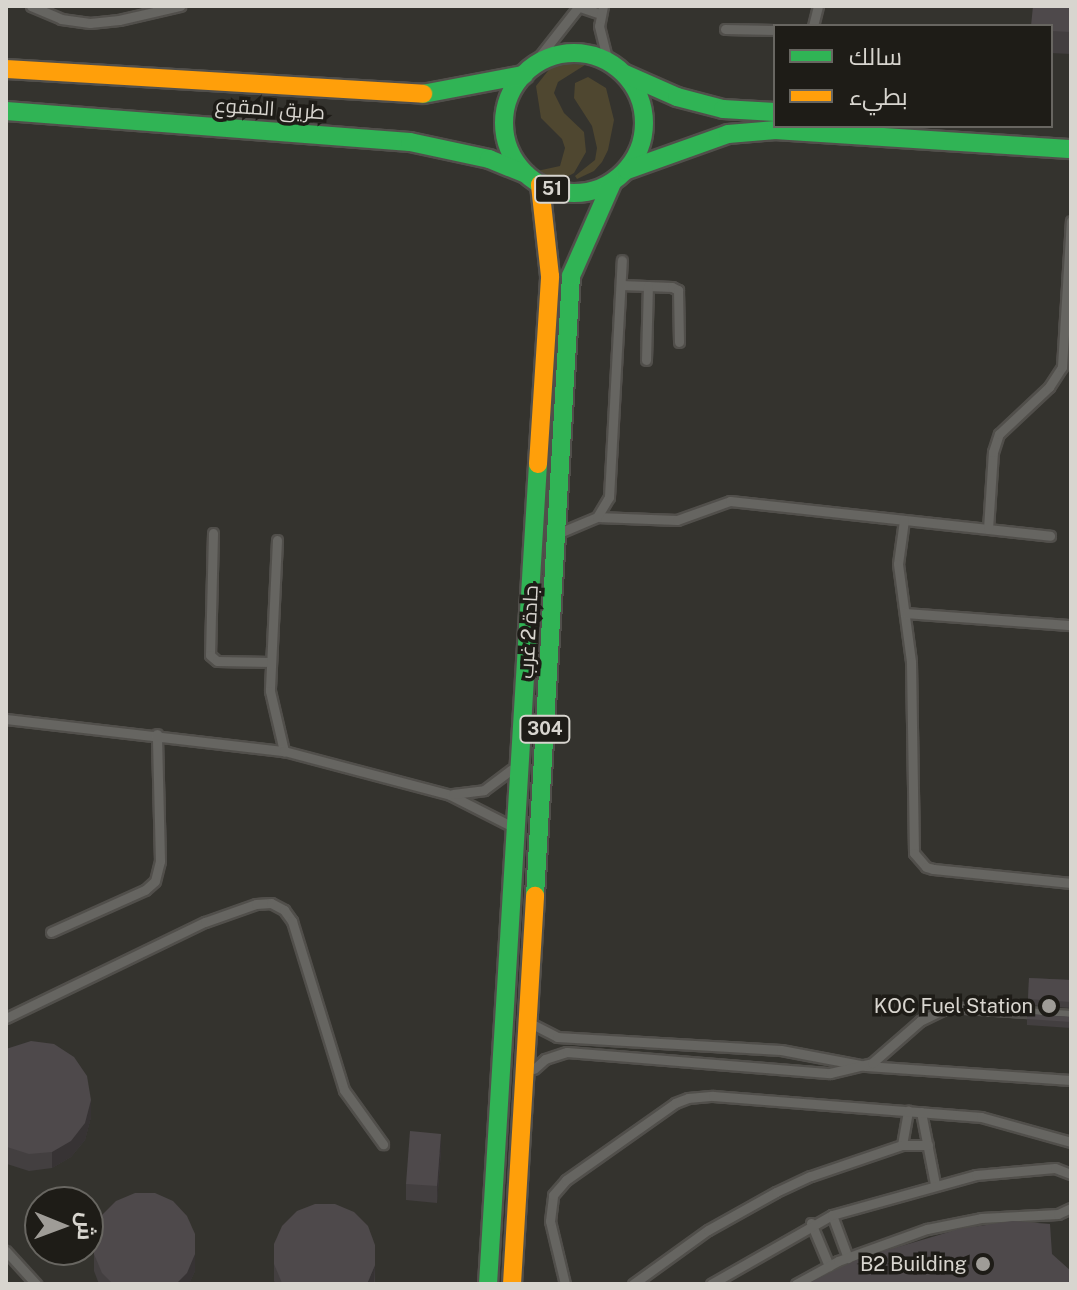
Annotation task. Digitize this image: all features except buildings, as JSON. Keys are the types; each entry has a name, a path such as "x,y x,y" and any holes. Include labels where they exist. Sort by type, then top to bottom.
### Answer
{"main road":[{"name":"51","path":"773,112 723,109 677,97 625,74 608,62 585,54 561,54 526,73 512,93 505,114 505,136 513,157 533,180 564,193 589,192 612,183 627,170 728,134 776,130 1071,149"},
{"name":"طريق المقوع","path":"6,69 416,95 526,73"},
{"name":"51","path":"625,74 637,92 643,112 641,143 627,170"},
{"name":"طريق المقوع","path":"6,111 410,142 489,159 533,180"},
{"path":"1027,128 1071,131"},
{"name":"جادة 2 غرب","path":"488,1284 550,276 533,180"},
{"name":"جادة 2 غرب","path":"512,1284 571,276 612,183"}],"lane":[{"path":"31,6 61,19 90,23 180,6"},
{"path":"526,73 577,7 602,10 601,41 608,62"},
{"path":"725,29 773,30"},
{"path":"988,529 993,452 999,434 1049,387 1062,367 1071,221"},
{"path":"597,517 606,504 610,489 622,260"},
{"path":"621,285 672,287 679,293 679,342"},
{"path":"646,360 648,286"},
{"path":"556,534 597,517 677,520 730,501 1050,536"},
{"path":"904,520 898,564 911,662 914,853 926,867 933,869 1071,883"},
{"path":"213,533 210,655 217,661 271,662"},
{"path":"277,540 271,701 281,728 284,751"},
{"path":"906,613 1071,625"},
{"path":"6,719 284,751 450,795 495,815 515,829"},
{"path":"51,932 145,890 155,881 160,861 157,734"},
{"path":"450,795 495,785 513,768 519,755"},
{"path":"6,1018 205,922 256,904 271,903 284,910 292,921 344,1090 383,1144"},
{"path":"524,1085 545,1059 567,1052 812,1074 866,1066 897,1044 920,1021 949,1007 1071,1015"},
{"path":"528,1020 546,1033 568,1038 759,1048 866,1066 1071,1080"},
{"path":"567,1052 568,1038"},
{"path":"759,1048 759,1068"},
{"path":"565,1284 550,1221 553,1195 566,1180 675,1103 688,1098 713,1096 981,1117 1071,1142"},
{"path":"902,1145 908,1111"},
{"path":"921,1112 935,1184"},
{"path":"633,1284 708,1230 776,1192 811,1176 902,1145 928,1145"},
{"path":"711,1284 811,1223 832,1215 976,1175 1055,1168 1071,1174"},
{"path":"796,1284 848,1258 927,1229 981,1218 1058,1214 1071,1208"},
{"path":"832,1215 848,1258"},
{"path":"811,1223 829,1266"},
{"path":"6,1251 36,1284"}],"shaded area":[{"path":"565,63 585,65 558,82 554,93 564,113 584,132 586,152 574,173 563,179 551,179 537,171 560,166 565,148 562,139 541,118 536,86 551,67"},
{"path":"588,77 606,88 614,120 608,150 602,162 594,171 577,179 575,176 595,160 597,148 592,126 574,98 575,83"}],"traffic: fast":[{"path":"574,53 601,59 623,74 638,96 644,123 638,150 623,172 601,187 574,193 547,187 525,172 510,150 504,123 510,96 525,74 547,59 574,53"},
{"path":"625,74 677,97 723,109 773,112"},
{"path":"423,94 524,75"},
{"path":"6,111 410,142 489,159 526,174"},
{"path":"627,170 728,134 776,130 1071,149"},
{"path":"535,896 571,276 612,183"},
{"path":"488,1284 538,464"}],"traffic: slow":[{"path":"6,69 423,94"},
{"path":"538,464 550,276 540,185"},
{"path":"512,1284 535,896"}],"place":[{"name":"KOC Fuel Station","path":"1049,1006"},
{"name":"B2 Building","path":"983,1264"}]}
